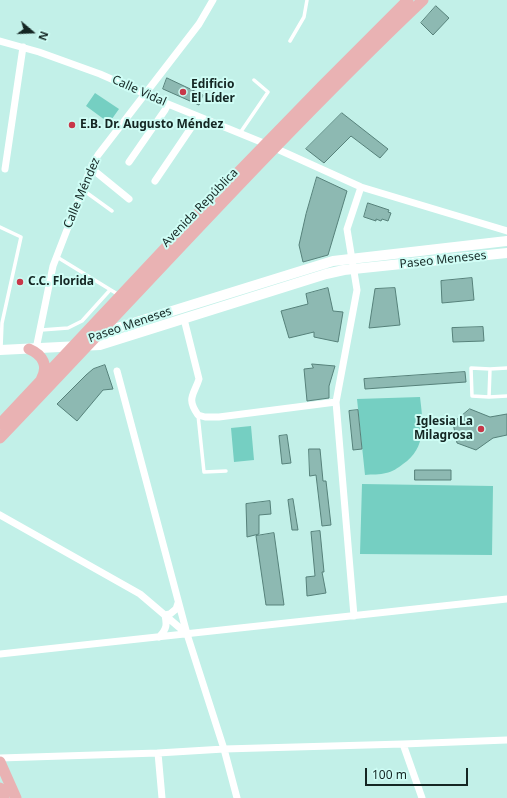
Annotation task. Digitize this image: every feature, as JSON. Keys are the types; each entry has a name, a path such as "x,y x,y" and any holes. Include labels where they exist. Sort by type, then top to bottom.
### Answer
{"main road":[{"name":"Avenida República","path":"0,438 100,333 271,146 408,0"},
{"name":"Avenida República","path":"0,424 186,226 423,0"},
{"path":"32,349 43,360 45,372 41,381"},
{"path":"0,762 16,798"},
{"path":"0,788 4,798"}],"street":[{"name":"Calle Méndez","path":"32,349 39,330 50,277 56,257 90,168 98,154 199,24 213,0"},
{"name":"Calle Vidal","path":"0,41 23,47 100,74 168,104 271,146 361,188 507,231"},
{"path":"5,169 23,47"},
{"path":"129,162 166,110 168,104"},
{"path":"155,181 195,122 197,116"},
{"path":"90,168 129,199"},
{"path":"354,616 336,402 357,290 353,258 347,229 361,188"},
{"name":"Paseo Meneses","path":"73,347 100,333 322,263 353,258 507,242"},
{"name":"Paseo Meneses","path":"73,347 106,343 326,274 354,269 507,253"},
{"path":"184,319 199,379 192,394 192,407 198,415 205,417 219,417 336,402"},
{"path":"1,350 73,347"},
{"path":"117,371 178,603 238,798"},
{"path":"0,515 140,594 187,634"},
{"path":"0,654 507,599"},
{"path":"165,615 170,614 176,609 178,603"},
{"path":"160,637 166,630 167,624 165,615"},
{"path":"0,758 507,740"},
{"path":"403,744 422,798"},
{"path":"158,753 162,798"}],"lane":[{"path":"290,41 304,17 307,0"},
{"path":"240,133 268,92 254,80"},
{"path":"82,190 112,211"},
{"path":"0,227 21,237 2,323 1,350"},
{"path":"56,257 121,296"},
{"path":"39,330 68,328 78,324 90,314 110,290"},
{"path":"507,368 471,368 472,396 507,396"},
{"path":"489,397 490,369"},
{"path":"198,415 204,472 226,471"}],"green space":[{"path":"95,93 119,109 109,123 86,106"},
{"path":"420,397 422,434 420,442 411,458 393,471 381,474 365,475 357,399"},
{"path":"251,426 254,460 234,462 231,428"},
{"path":"362,484 493,486 492,555 360,554"}],"building":[{"path":"436,6 449,18 433,35 421,23"},
{"name":"Edificio El Líder","path":"167,78 203,95 199,105 163,89"},
{"path":"342,113 388,149 380,158 351,136 324,163 306,149"},
{"path":"317,177 347,191 328,255 303,262 299,245"},
{"path":"368,203 389,210 388,212 391,213 388,221 376,219 376,221 364,217"},
{"path":"472,278 474,300 442,303 441,281"},
{"path":"328,288 333,311 343,312 338,342 314,337 314,332 289,338 281,311 308,304 306,294"},
{"path":"395,288 400,325 369,328 375,289"},
{"path":"483,327 484,341 453,342 452,328"},
{"path":"312,364 335,366 329,386 329,398 307,401 304,369 313,368"},
{"path":"105,365 113,389 103,390 77,421 57,404 93,369"},
{"path":"465,372 466,382 365,389 364,379"},
{"name":"Iglesia La Milagrosa","path":"470,409 490,417 507,414 507,435 493,438 476,450 457,443 453,423"},
{"path":"358,410 362,449 353,450 349,411"},
{"path":"287,435 291,463 282,464 279,436"},
{"path":"309,449 320,449 323,481 326,481 331,525 322,526 316,475 310,476"},
{"path":"415,470 451,470 451,480 415,480"},
{"path":"293,499 298,530 292,530 288,500"},
{"path":"270,501 271,514 259,515 259,534 247,537 246,504"},
{"path":"320,531 324,572 322,572 326,593 307,596 306,577 315,576 311,532"},
{"path":"274,533 284,605 266,605 256,536"}],"place":[{"name":"Edificio El Líder","path":"183,92"},
{"name":"E.B. Dr. Augusto Méndez","path":"72,125"},
{"name":"C.C. Florida","path":"20,282"},
{"name":"Iglesia La Milagrosa","path":"481,429"}]}
